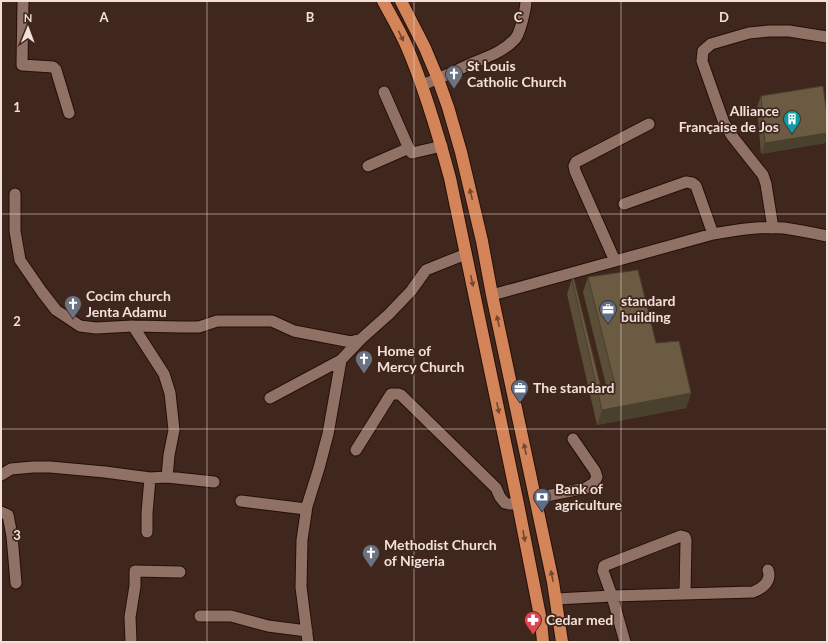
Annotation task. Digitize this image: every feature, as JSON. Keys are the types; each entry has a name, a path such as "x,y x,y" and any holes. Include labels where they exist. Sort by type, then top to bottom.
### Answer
{"highway":[{"path":"383,1 407,47 422,85 442,146 450,178 518,503 541,621 543,642"},
{"path":"401,1 425,48 438,79 461,152 482,241 492,295 536,498 556,599 562,642"},
{"path":"518,503 536,498"},
{"path":"541,621 559,620"}],"street":[{"path":"23,1 22,65 53,67 56,70 69,113"},
{"path":"422,85 505,48 517,38 522,23 526,1"},
{"path":"773,228 766,184 763,175 732,136 724,123 702,61 703,51 711,44 749,33 789,31 827,37"},
{"path":"384,92 412,153 442,146"},
{"path":"615,261 574,166 576,162 649,124"},
{"path":"368,166 409,148"},
{"path":"624,204 686,182 692,183 696,186 713,234"},
{"path":"15,194 16,231 20,260 56,310 80,326 96,328 133,326 199,327 217,321 272,321 294,331 351,342 361,339"},
{"path":"492,295 572,277 615,261 713,234 736,230 773,228 791,229 827,236"},
{"path":"270,398 341,360 411,291 426,270 466,254"},
{"path":"133,326 164,374 170,393 174,430 169,455 167,477"},
{"path":"308,642 302,587 302,540 306,508 328,434 341,360"},
{"path":"356,450 391,394 398,394 401,395 496,488 500,497 505,503 518,503"},
{"path":"536,498 586,488 594,483 597,477 595,471 573,439"},
{"path":"1,475 11,470 33,467 50,467 150,478 167,477 214,482"},
{"path":"147,532 150,478"},
{"path":"241,501 306,508"},
{"path":"1,512 8,515 12,536 16,583"},
{"path":"625,642 603,571 604,566 681,536 685,537 685,594"},
{"path":"556,599 753,592 761,588 767,582 769,578 768,570"},
{"path":"131,642 130,617 135,586 135,571 180,572"},
{"path":"200,616 231,616 268,626 307,630"}],"building":[{"name":"Alliance Française de Jos","path":"823,86 827,115 827,133 765,143 761,96"},
{"name":"standard building","path":"638,270 656,343 679,341 691,393 602,410 572,279 574,279 601,388 603,392 610,394 615,389 615,385 588,277"}],"place":[{"name":"St Louis Catholic Church","path":"454,89"},
{"name":"Alliance Française de Jos","path":"792,134"},
{"name":"Cocim church Jenta Adamu","path":"73,319"},
{"name":"standard building","path":"608,324"},
{"name":"Home of Mercy Church","path":"364,374"},
{"name":"The standard","path":"520,403"},
{"name":"Bank of agriculture","path":"542,512"},
{"name":"Methodist Church of Nigeria","path":"371,568"},
{"name":"Cedar med","path":"533,635"}]}
